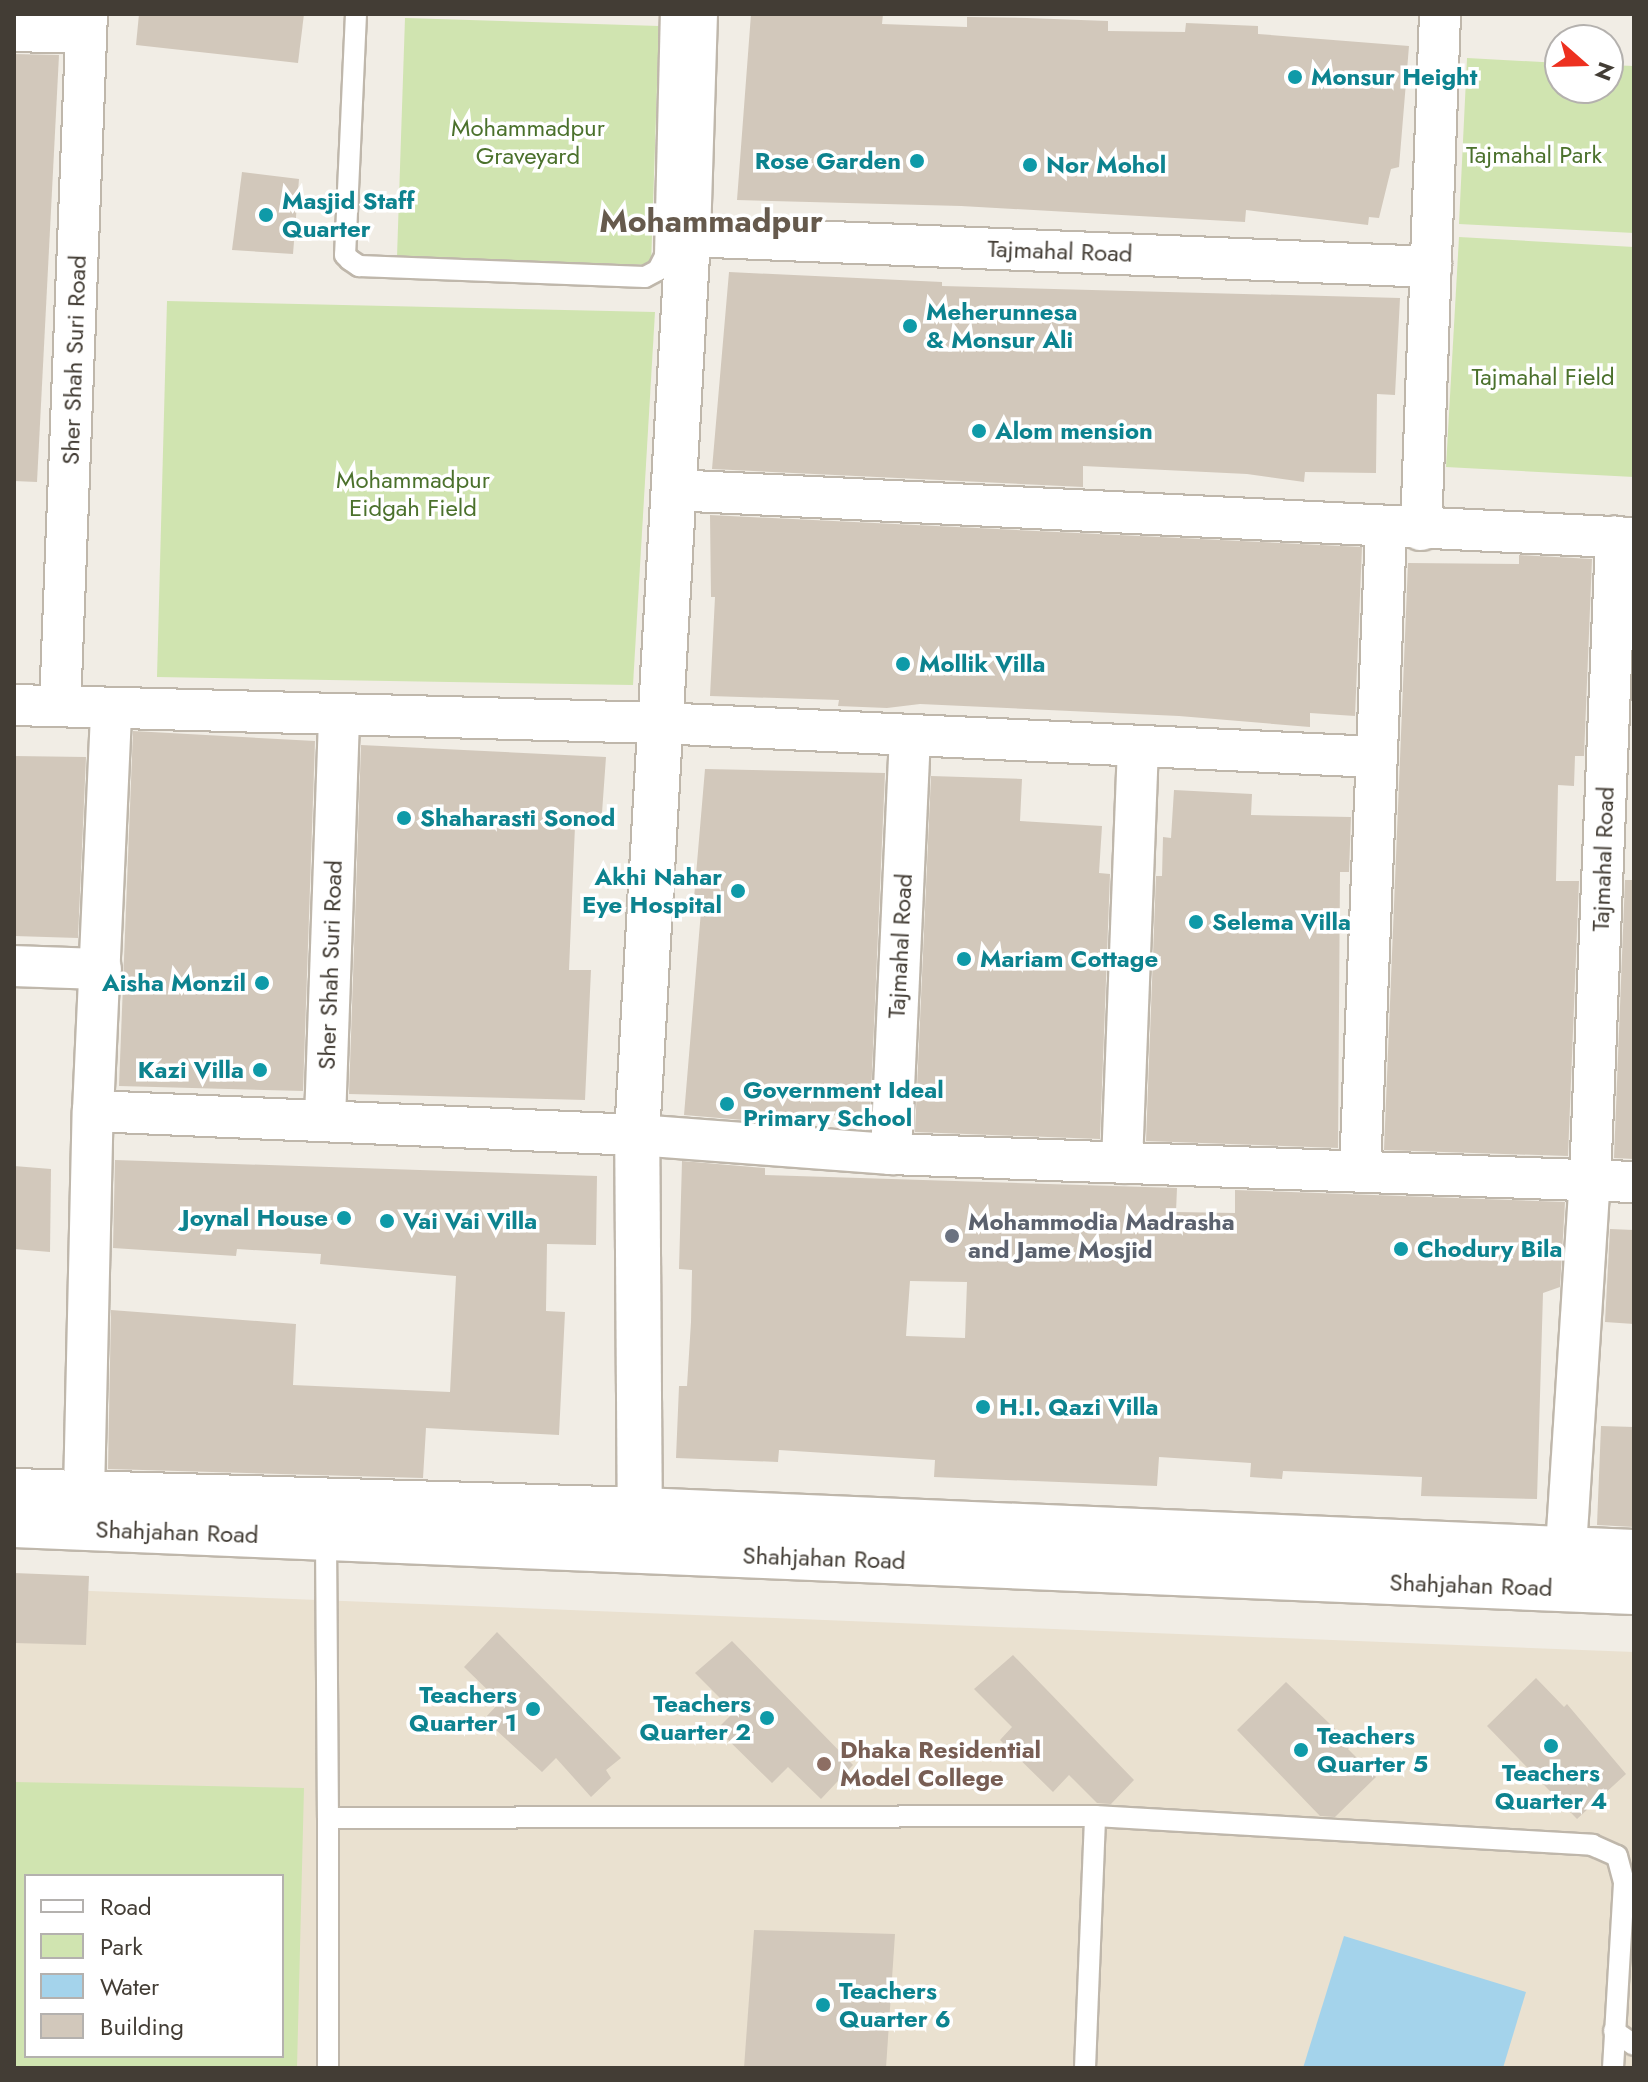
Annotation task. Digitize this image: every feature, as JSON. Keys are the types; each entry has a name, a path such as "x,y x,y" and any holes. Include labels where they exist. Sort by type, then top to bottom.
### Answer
{"street":[{"path":"640,1530 637,1135 688,236 695,14"},
{"path":"1360,1171 1374,757 1403,529 1431,267 1440,14"},
{"path":"14,31 87,24"},
{"name":"Sher Shah Suri Road","path":"60,706 87,24"},
{"name":"Tajmahal Road","path":"688,236 1431,267"},
{"name":"Tajmahal Road","path":"672,490 1625,538 1590,1180 1566,1548"},
{"path":"14,705 659,723 910,739 1374,757"},
{"path":"84,1493 93,1111 111,708"},
{"name":"Sher Shah Suri Road","path":"325,1120 339,714"},
{"name":"Tajmahal Road","path":"891,1154 910,739"},
{"path":"1122,1163 1138,746"},
{"path":"14,966 101,969"},
{"path":"93,1111 637,1135 891,1154 1634,1182"},
{"name":"Shahjahan Road","path":"14,1491 1634,1592"},
{"name":"Shahjahan Road","path":"14,1525 326,1538 640,1530 1566,1548 1634,1552"}],"lane":[{"path":"356,14 345,255 350,260 359,266 645,277 658,270 665,256 671,14"},
{"path":"326,1538 328,2068"},
{"path":"328,1818 1095,1816 1592,1845 1617,1856 1624,1883 1613,2068"},
{"path":"1085,2068 1095,1816"},
{"path":"1614,2031 1634,2045"}],"shaded area":[{"name":"Dhaka Residential Model College","path":"14,1588 1634,1652 1634,2068 14,2068"}],"green space":[{"name":"Mohammadpur Graveyard","path":"405,18 659,26 651,265 397,257"},
{"name":"Tajmahal Park","path":"1467,58 1544,62 1544,104 1624,104 1624,66 1634,66 1634,233 1459,224"},
{"name":"Tajmahal Field","path":"1459,237 1634,247 1634,477 1446,467"},
{"name":"Mohammadpur Eidgah Field","path":"167,301 655,312 633,685 157,677"},
{"path":"14,1782 304,1788 297,2068 14,2068"}],"water":[{"path":"1344,1936 1526,1992 1503,2068 1303,2068"}],"building":[{"path":"139,14 304,14 298,63 136,45"},
{"path":"751,14 883,14 882,24 967,27 967,17 1108,21 1108,31 1185,32 1186,23 1258,26 1258,34 1409,46 1399,167 1391,169 1379,218 1369,217 1368,225 1246,210 1245,222 961,206 737,200"},
{"path":"14,54 59,55 37,482 14,481"},
{"name":"Masjid Staff Quarter","path":"242,172 299,179 293,254 232,250"},
{"path":"729,272 942,282 942,286 1400,298 1395,395 1377,394 1376,473 1305,472 1304,482 1247,474 1083,466 1083,487 712,469"},
{"path":"710,515 1362,547 1355,716 1310,713 1310,727 1179,716 920,704 887,708 838,706 839,700 710,696 715,597 711,597"},
{"path":"1519,555 1592,559 1584,756 1575,756 1574,786 1558,785 1556,881 1579,881 1568,1156 1384,1150 1408,563 1519,564"},
{"path":"133,731 315,741 303,1091 119,1086"},
{"path":"361,745 606,757 601,827 575,826 569,970 591,970 585,1100 349,1094"},
{"path":"14,756 86,757 78,938 14,936"},
{"path":"705,769 885,773 870,1117 769,1112 768,1122 684,1115 701,911 693,910"},
{"path":"931,776 1022,779 1020,821 1102,826 1099,873 1110,874 1100,1139 915,1132"},
{"path":"1174,790 1252,794 1251,815 1351,817 1349,872 1340,872 1338,1148 1146,1141 1156,876 1162,876 1163,837 1171,838"},
{"path":"1625,880 1634,880 1634,1159 1614,1158"},
{"path":"115,1160 597,1176 596,1245 547,1244 546,1311 565,1312 559,1435 426,1428 423,1478 108,1469 111,1310 296,1324 293,1385 450,1392 456,1276 320,1264 321,1254 237,1249 236,1256 113,1248"},
{"path":"682,1161 765,1168 765,1175 1177,1188 1176,1212 1235,1213 1235,1190 1565,1202 1560,1287 1543,1293 1537,1499 1421,1496 1422,1477 1283,1471 1282,1479 1250,1477 1251,1463 1159,1457 1157,1486 934,1477 935,1460 779,1450 778,1462 676,1458 679,1386 687,1386 692,1270 679,1269","holes":["910,1281 967,1282 965,1338 906,1336"]},
{"path":"14,1166 51,1169 50,1252 14,1249"},
{"path":"1610,1229 1634,1230 1634,1324 1605,1322"},
{"path":"1601,1426 1634,1427 1634,1527 1597,1525"},
{"path":"14,1573 89,1576 86,1645 14,1643"},
{"name":"Teachers Quarter 1","path":"497,1632 621,1758 606,1770 611,1778 591,1797 556,1758 542,1772 484,1719 500,1702 464,1667"},
{"name":"Teachers Quarter 2","path":"732,1641 853,1765 821,1799 788,1767 772,1783 717,1729 734,1712 695,1673"},
{"path":"1013,1655 1134,1780 1111,1804 1097,1803 1069,1775 1053,1792 1000,1740 1012,1727 974,1689"},
{"name":"Teachers Quarter 4","path":"1536,1678 1564,1707 1567,1704 1626,1774 1577,1819 1487,1726"},
{"name":"Teachers Quarter 5","path":"1286,1682 1352,1745 1348,1749 1376,1777 1335,1817 1320,1816 1237,1730"},
{"name":"Teachers Quarter 6","path":"754,1930 895,1934 886,2068 744,2068"}],"place":[{"name":"Monsur Height","path":"1295,77"},
{"name":"Rose Garden","path":"917,161"},
{"name":"Nor Mohol","path":"1030,165"},
{"name":"Masjid Staff Quarter","path":"266,215"},
{"name":"Meherunnesa & Monsur Ali","path":"910,326"},
{"name":"Alom mension","path":"979,431"},
{"name":"Mollik Villa","path":"903,664"},
{"name":"Shaharasti Sonod","path":"404,818"},
{"name":"Akhi Nahar Eye Hospital","path":"738,891"},
{"name":"Selema Villa","path":"1196,922"},
{"name":"Mariam Cottage","path":"964,959"},
{"name":"Aisha Monzil","path":"262,983"},
{"name":"Kazi Villa","path":"260,1070"},
{"name":"Government Ideal Primary School","path":"727,1104"},
{"name":"Joynal House","path":"344,1218"},
{"name":"Vai Vai Villa","path":"387,1221"},
{"name":"Mohammodia Madrasha and Jame Mosjid","path":"952,1236"},
{"name":"Chodury Bila","path":"1401,1249"},
{"name":"H.I. Qazi Villa","path":"983,1407"},
{"name":"Teachers Quarter 1","path":"533,1709"},
{"name":"Teachers Quarter 2","path":"767,1718"},
{"name":"Teachers Quarter 4","path":"1551,1746"},
{"name":"Teachers Quarter 5","path":"1301,1750"},
{"name":"Dhaka Residential Model College","path":"824,1764"},
{"name":"Teachers Quarter 6","path":"823,2005"}],"district":[{"name":"Mohammadpur","path":"711,221"}]}
